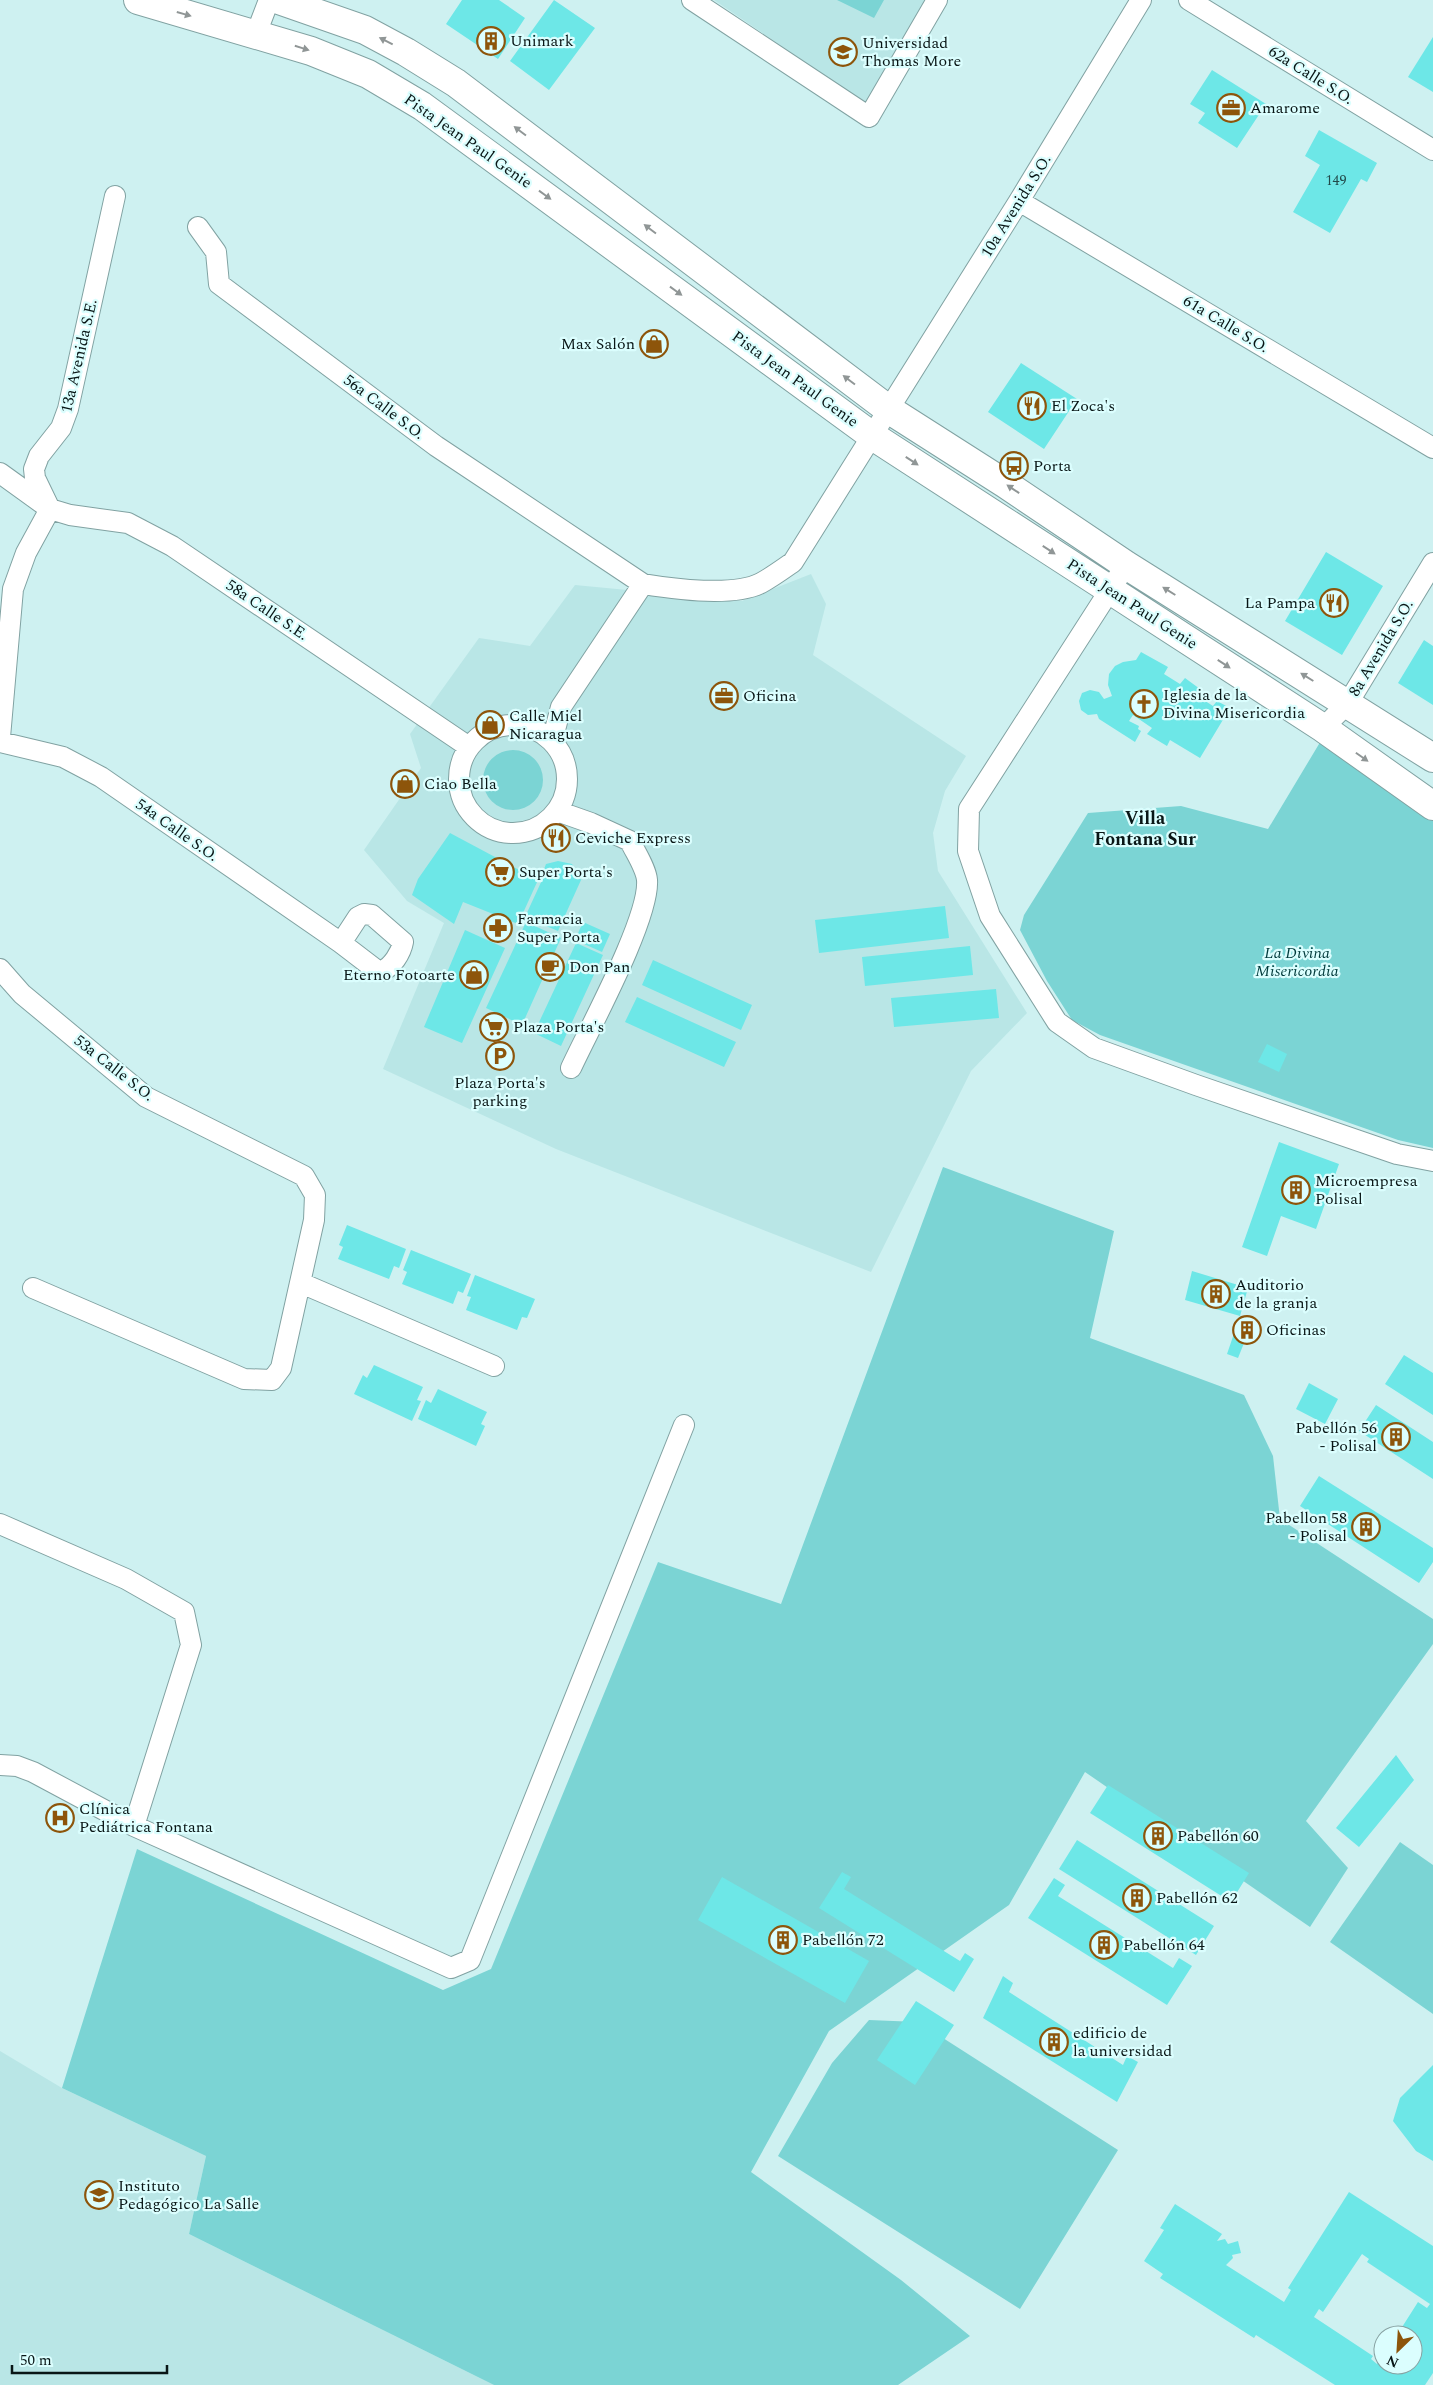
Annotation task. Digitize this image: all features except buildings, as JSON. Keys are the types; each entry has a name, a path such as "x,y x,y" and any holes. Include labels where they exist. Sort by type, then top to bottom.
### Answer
{"main road":[{"name":"Pista Jean Paul Genie","path":"138,0 311,51 368,74 422,106 871,435 1323,728 1433,806"},
{"name":"Pista Jean Paul Genie","path":"278,0 365,30 406,52 456,83 888,409 1004,483 1126,565 1433,758"}],"street":[{"path":"256,34 269,0"},
{"path":"692,0 869,116 937,0"},
{"name":"10a Avenida S.O.","path":"643,584 677,590 721,591 759,584 793,562 871,435 1020,201 1141,0"},
{"name":"62a Calle S.O.","path":"1190,0 1433,150"},
{"name":"13a Avenida S.E.","path":"50,509 35,478 34,469 39,456 61,428 68,409 115,196"},
{"name":"61a Calle S.O.","path":"1020,201 1433,448"},
{"name":"56a Calle S.O.","path":"198,227 216,252 219,284 436,446 643,584"},
{"path":"0,473 50,509 26,553 12,589 0,737"},
{"name":"58a Calle S.E.","path":"50,509 70,515 128,523 172,546 469,747"},
{"name":"8a Avenida S.O.","path":"1323,728 1348,703 1433,563"},
{"path":"1126,565 969,809 968,851 990,916 1058,1022 1094,1048 1397,1154 1433,1161"},
{"path":"552,741 561,707 643,584"},
{"path":"519,725 537,730 552,741 563,757 567,776 565,794 557,811 543,824 526,832 507,833 489,828 474,816 463,801 458,782 460,764 469,747 482,734 500,726 519,725"},
{"name":"54a Calle S.O.","path":"0,742 63,757 100,777 341,943"},
{"path":"557,811 630,841 647,880 641,914 571,1068"},
{"name":"53a Calle S.O.","path":"0,969 22,994 146,1097 304,1176 315,1195 314,1220 301,1283"},
{"path":"33,1288 244,1379 272,1380 281,1368 301,1283 494,1366"},
{"path":"0,1765 17,1766 33,1772 134,1826 451,1968 470,1960 684,1425"},
{"path":"0,1524 126,1578 184,1612 191,1645 134,1826"}],"shaded area":[{"name":"Universidad Thomas More","path":"714,0 925,0 867,104"},
{"path":"811,574 826,604 813,655 966,756 945,791 933,833 938,871 1027,1013 971,1071 871,1272 556,1149 383,1069 444,923 407,901 364,850 421,768 410,734 479,638 530,646 575,585 742,601"},
{"name":"Instituto Pedagógico La Salle","path":"0,2051 62,2088 206,2156 189,2234 494,2385 0,2385"}],"green space":[{"path":"837,0 884,0 874,18"},
{"name":"La Divina Misericordia","path":"1322,739 1433,814 1433,1148 1398,1140 1100,1035 1072,1020 1047,981 1020,930 1024,915 1088,813 1181,806 1268,829"},
{"path":"513,750 525,752 538,763 543,780 541,792 530,805 513,810 501,808 488,797 483,780 485,768 496,755"},
{"path":"943,1167 1114,1231 1090,1338 1244,1395 1273,1456 1280,1519 1433,1619 1433,1644 1306,1821 1348,1868 1310,1927 1085,1772 1009,1905 829,2031 751,2172 901,2280 970,2336 898,2385 494,2385 189,2234 206,2156 62,2088 137,1849 443,1990 491,1969 658,1562 781,1604"},
{"path":"1400,1842 1433,1865 1433,2014 1330,1942"},
{"path":"869,2020 918,2022 1118,2150 1020,2309 778,2156 832,2063"}],"place":[{"name":"Unimark","path":"491,41"},
{"name":"Universidad Thomas More","path":"843,52"},
{"name":"Amarome","path":"1231,108"},
{"name":"Max Salón","path":"654,344"},
{"name":"El Zoca's","path":"1032,406"},
{"name":"Porta","path":"1014,466"},
{"name":"La Pampa","path":"1334,603"},
{"name":"Oficina","path":"724,696"},
{"name":"Iglesia de la Divina Misericordia","path":"1144,704"},
{"name":"Calle Miel Nicaragua","path":"490,725"},
{"name":"Ciao Bella","path":"405,784"},
{"name":"Ceviche Express","path":"556,838"},
{"name":"Super Porta's","path":"500,872"},
{"name":"Farmacia Super Porta","path":"498,928"},
{"name":"Don Pan","path":"550,967"},
{"name":"Eterno Fotoarte","path":"474,975"},
{"name":"Plaza Porta's","path":"494,1027"},
{"name":"Plaza Porta's parking","path":"500,1056"},
{"name":"Microempresa Polisal","path":"1296,1190"},
{"name":"Auditorio de la granja","path":"1216,1294"},
{"name":"Oficinas","path":"1247,1330"},
{"name":"Pabellón 56 - Polisal","path":"1396,1437"},
{"name":"Pabellon 58 - Polisal","path":"1366,1527"},
{"name":"Clínica Pediátrica Fontana","path":"60,1818"},
{"name":"Pabellón 60","path":"1158,1836"},
{"name":"Pabellón 62","path":"1137,1898"},
{"name":"Pabellón 72","path":"783,1940"},
{"name":"Pabellón 64","path":"1104,1945"},
{"name":"edificio de la universidad","path":"1054,2042"},
{"name":"Instituto Pedagógico La Salle","path":"99,2195"}],"district":[{"name":"Villa Fontana Sur","path":"1145,828"}]}
